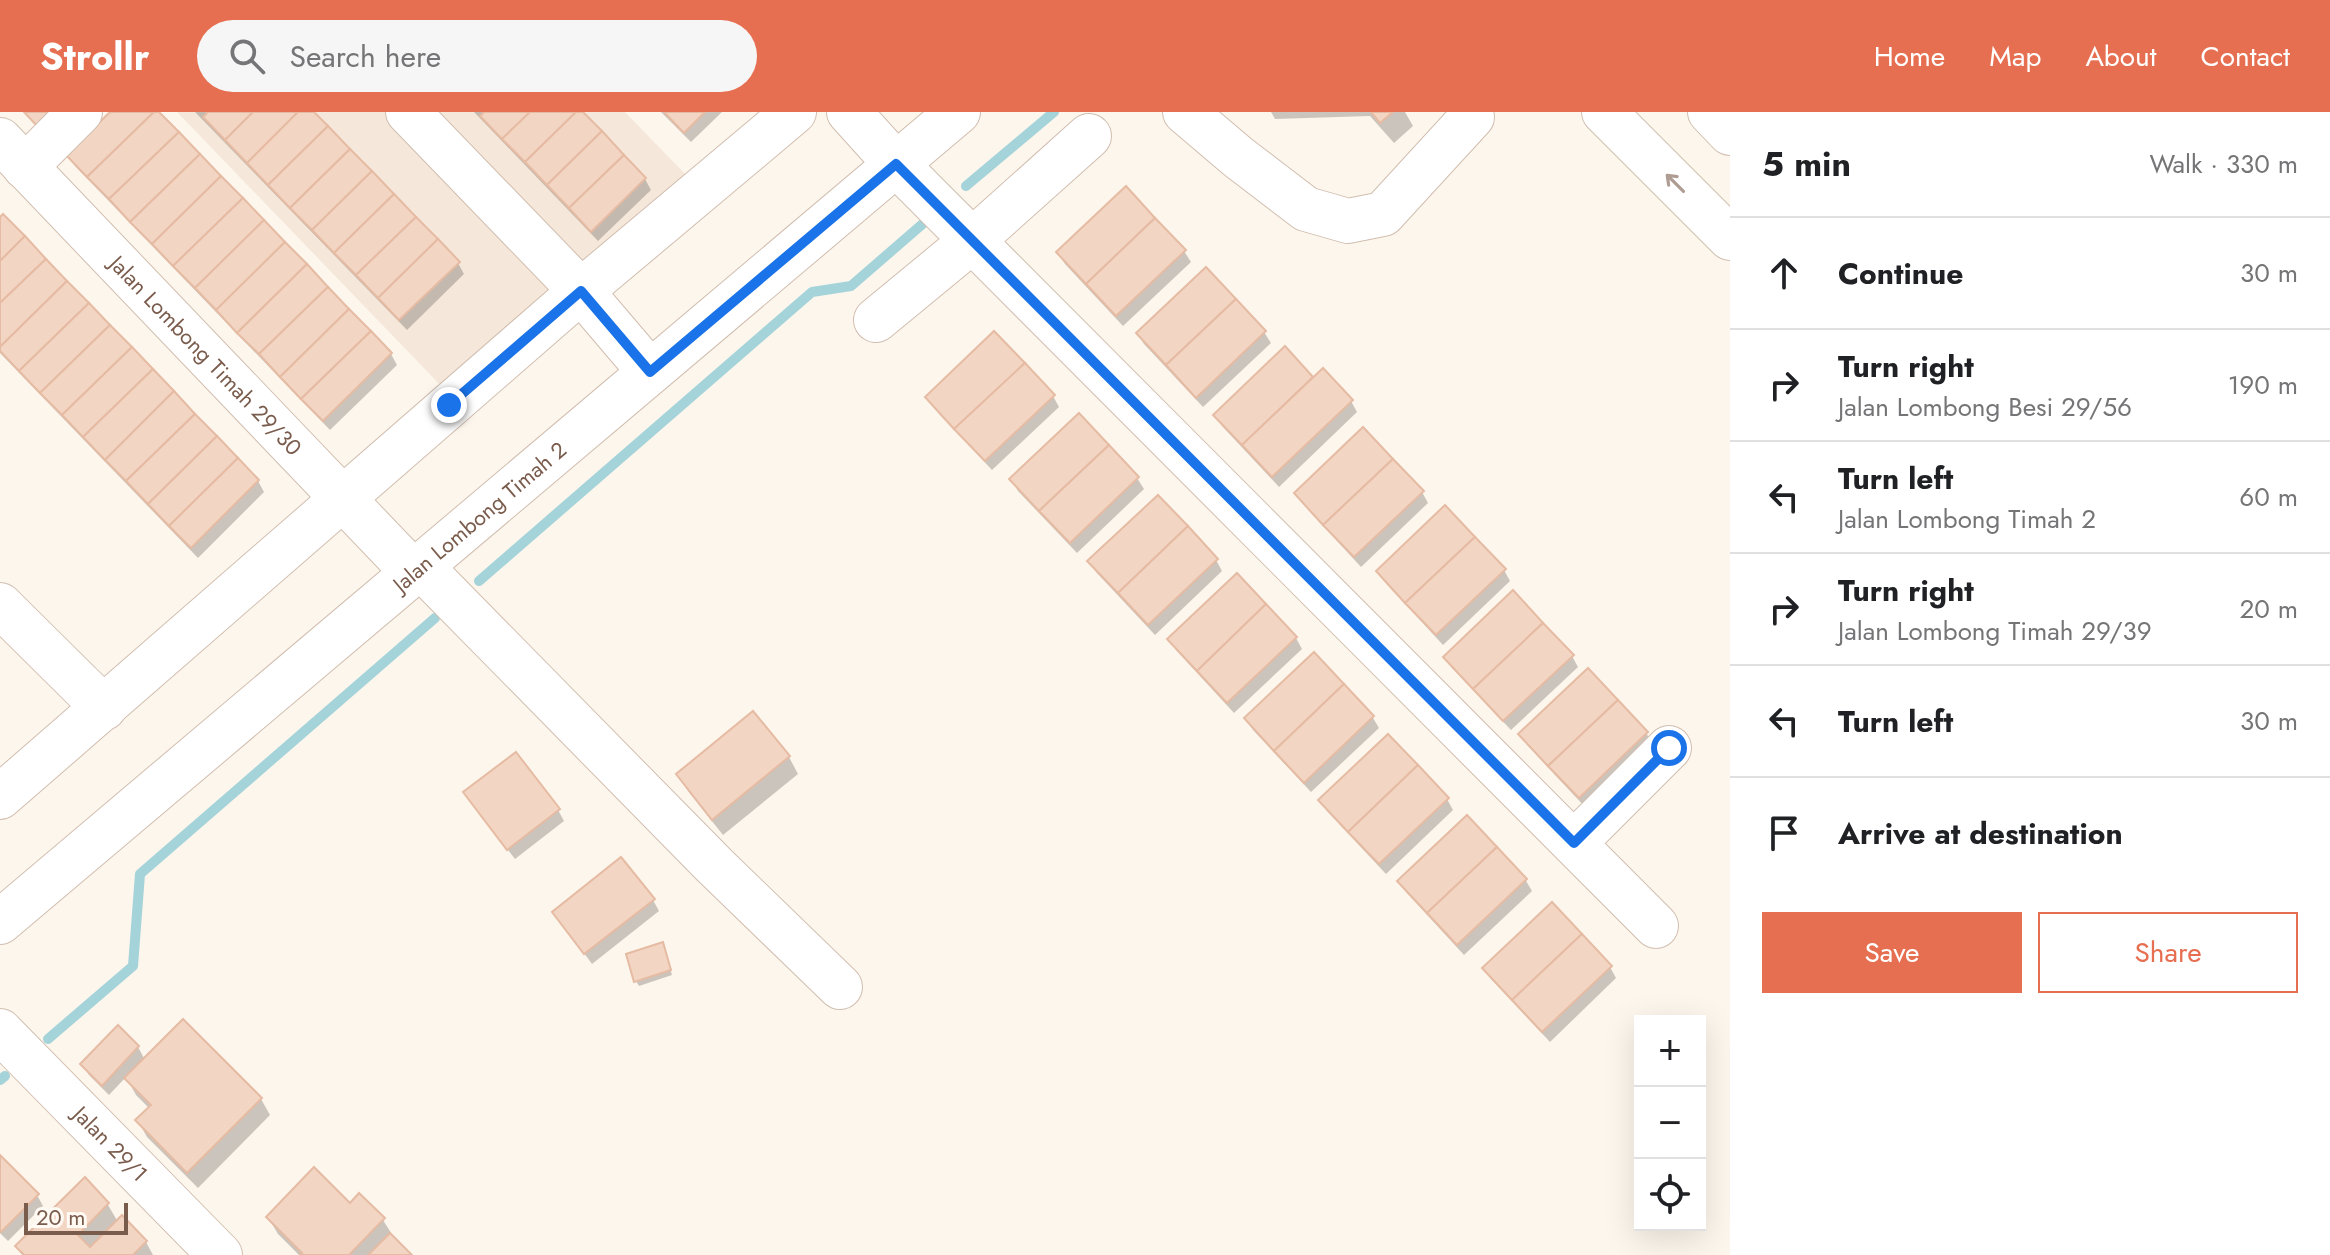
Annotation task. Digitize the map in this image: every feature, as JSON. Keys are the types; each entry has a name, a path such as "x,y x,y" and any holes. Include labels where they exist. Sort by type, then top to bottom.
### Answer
{"street":[{"path":"13,153 80,112"},
{"path":"408,112 581,291 650,372"},
{"path":"0,797 581,291 794,112"},
{"path":"849,112 896,164 1656,926"},
{"name":"Jalan Lombong Timah 2","path":"0,922 958,112"},
{"path":"1185,112 1306,209 1348,221 1383,214 1472,117"},
{"path":"1604,112 1730,238"},
{"path":"1710,112 1730,133"},
{"path":"876,320 973,240 1089,136"},
{"name":"Jalan Lombong Timah 29/30","path":"13,153 344,498 840,987"},
{"path":"0,605 104,708"},
{"path":"1574,843 1669,748"},
{"name":"Jalan 29/1","path":"0,1031 220,1255"}],"shaded area":[{"path":"177,112 625,112 691,180 447,392"}],"building":[{"path":"24,112 53,112 38,127"},
{"path":"110,112 154,112 87,177 66,155"},
{"path":"154,112 159,112 179,132 109,199 87,177"},
{"path":"208,112 253,112 225,140 203,117"},
{"path":"253,112 298,112 247,163 225,140"},
{"path":"298,112 314,112 328,126 268,185 247,163"},
{"path":"484,112 530,112 502,139 480,116"},
{"path":"530,112 576,112 525,162 502,139"},
{"path":"576,112 583,112 602,131 547,185 525,162"},
{"path":"664,112 705,112 684,133"},
{"path":"1371,112 1393,112 1380,123"},
{"path":"328,126 350,149 290,208 268,185"},
{"path":"602,131 624,155 569,208 547,185"},
{"path":"179,132 200,154 130,222 109,199"},
{"path":"350,149 372,171 312,230 290,208"},
{"path":"200,154 221,176 152,244 130,222"},
{"path":"624,155 646,178 591,232 569,208"},
{"path":"372,171 394,194 334,253 312,230"},
{"path":"221,176 243,198 173,266 152,244"},
{"path":"1126,186 1155,218 1086,284 1056,252"},
{"path":"394,194 416,217 356,275 334,253"},
{"path":"243,198 264,220 195,288 173,266"},
{"path":"3,214 25,236 0,261 0,217"},
{"path":"416,217 438,239 378,298 356,275"},
{"path":"1155,218 1186,250 1116,316 1086,284"},
{"path":"264,220 285,242 216,310 195,288"},
{"path":"25,236 46,259 0,303 0,261"},
{"path":"438,239 460,262 399,320 378,298"},
{"path":"285,242 307,264 237,333 216,310"},
{"path":"46,259 67,281 0,347 0,303"},
{"path":"307,264 328,287 259,354 237,333"},
{"path":"1206,267 1236,299 1166,365 1136,333"},
{"path":"67,281 89,303 19,371 0,351 0,347"},
{"path":"328,287 349,309 280,377 259,354"},
{"path":"1236,299 1266,331 1196,398 1166,365"},
{"path":"89,303 110,325 40,393 19,371"},
{"path":"349,309 371,331 301,399 280,377"},
{"path":"110,325 132,347 62,415 40,393"},
{"path":"371,331 392,353 323,421 301,399"},
{"path":"994,331 1025,363 954,429 925,397"},
{"path":"1285,346 1313,377 1242,445 1213,415"},
{"path":"132,347 153,369 83,437 62,415"},
{"path":"1025,363 1055,395 985,461 954,429"},
{"path":"1323,368 1353,400 1272,477 1242,445"},
{"path":"153,369 174,391 105,460 83,437"},
{"path":"174,391 195,414 126,481 105,460"},
{"path":"1079,413 1109,445 1039,511 1009,479"},
{"path":"195,414 217,436 148,504 126,481"},
{"path":"1363,427 1393,459 1323,525 1294,493"},
{"path":"217,436 238,458 169,526 148,504"},
{"path":"1109,445 1139,477 1070,543 1039,511"},
{"path":"238,458 259,480 191,548 169,526"},
{"path":"1393,459 1424,491 1354,557 1323,525"},
{"path":"1158,495 1188,526 1118,593 1087,561"},
{"path":"1445,505 1475,537 1405,603 1376,571"},
{"path":"1188,526 1218,559 1148,625 1118,593"},
{"path":"1475,537 1506,569 1436,635 1405,603"},
{"path":"1237,573 1266,604 1197,671 1167,639"},
{"path":"1513,590 1543,623 1473,689 1443,657"},
{"path":"1266,604 1297,637 1227,703 1197,671"},
{"path":"1543,623 1574,655 1503,721 1473,689"},
{"path":"1314,652 1344,684 1274,751 1244,718"},
{"path":"1588,668 1618,700 1548,766 1518,734"},
{"path":"1344,684 1374,716 1304,783 1274,751"},
{"path":"1618,700 1648,732 1579,798 1548,766"},
{"path":"753,711 790,756 712,820 676,774"},
{"path":"1388,734 1418,765 1348,832 1318,800"},
{"path":"516,752 560,809 507,850 463,792"},
{"path":"1418,765 1449,798 1379,864 1348,832"},
{"path":"1467,815 1497,847 1427,913 1397,881"},
{"path":"1497,847 1527,879 1457,945 1427,913"},
{"path":"621,857 655,899 584,954 552,912"},
{"path":"1552,902 1582,934 1512,1000 1482,968"},
{"path":"1582,934 1612,966 1542,1032 1512,1000"},
{"path":"663,942 671,970 634,982 626,954"},
{"path":"183,1019 262,1098 187,1173 135,1120 151,1105 124,1078"},
{"path":"118,1025 139,1046 102,1086 80,1064"},
{"path":"0,1155 39,1194 1,1232 0,1231"},
{"path":"314,1167 350,1203 359,1193 385,1218 349,1255 300,1255 302,1253 266,1217"},
{"path":"85,1177 109,1203 78,1235 90,1247 122,1215 147,1241 133,1255 24,1255 15,1246"},
{"path":"390,1233 412,1255 368,1255"}],"waterway":[{"path":"966,186 1054,112"},
{"path":"479,581 812,292 851,286 926,221"},
{"path":"48,1039 133,966 140,874 435,618"},
{"path":"0,1080 5,1076"}],"route":[{"path":"449,405 581,291 650,372 896,164 1574,843 1669,748"}]}
